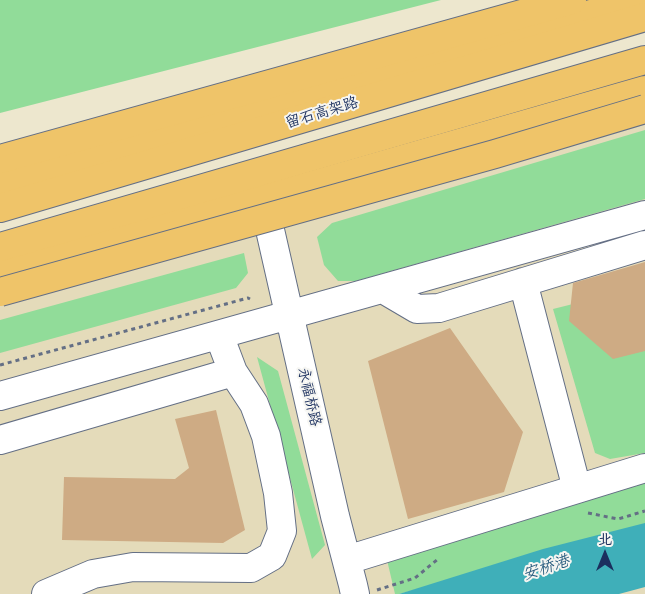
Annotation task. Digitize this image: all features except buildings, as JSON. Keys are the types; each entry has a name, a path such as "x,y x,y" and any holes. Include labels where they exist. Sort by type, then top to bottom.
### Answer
{"main road":[{"path":"0,159 572,0"},
{"path":"0,184 209,128 638,0"},
{"name":"留石高架路","path":"0,208 645,17"},
{"path":"0,247 645,60"},
{"path":"0,274 645,90"},
{"path":"0,292 495,154 645,109"}],"street":[{"name":"永福桥路","path":"263,199 335,516 354,585 364,593"},
{"path":"0,396 645,215"},
{"path":"383,289 418,309 440,308 645,245"},
{"path":"523,282 581,501"},
{"path":"46,594 93,574 133,567 251,568 272,556 282,532 278,493 266,436 254,404 233,372 219,335"},
{"path":"0,440 233,372"},
{"path":"347,560 581,501 645,468"}],"path":[{"path":"581,501 618,519 645,511"},
{"path":"364,593 415,578 443,556"}],"shaded area":[{"path":"645,120 645,594 0,594 0,302"}],"green space":[{"path":"0,0 441,0 0,113"},
{"path":"645,130 645,199 356,281 338,281 324,265 317,237 332,223"},
{"path":"244,253 248,273 236,288 0,353 0,320"},
{"path":"645,286 645,453 610,459 595,453 553,309"},
{"path":"257,357 278,371 325,545 312,559"},
{"path":"645,481 645,527 395,594 387,560"}],"water":[{"name":"安桥港","path":"645,523 645,587 619,594 399,594 543,549"}]}
